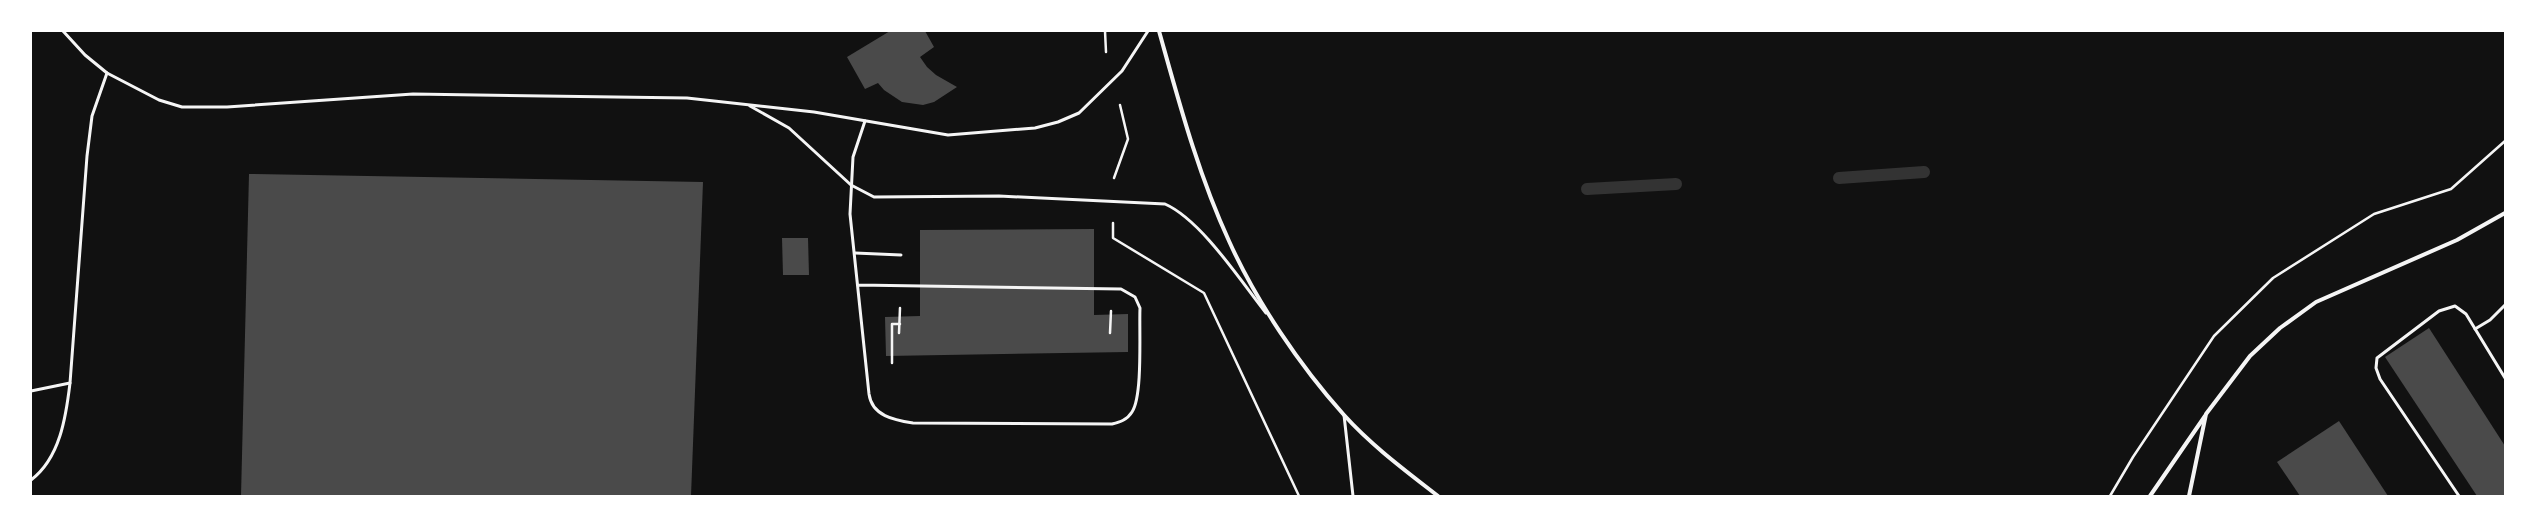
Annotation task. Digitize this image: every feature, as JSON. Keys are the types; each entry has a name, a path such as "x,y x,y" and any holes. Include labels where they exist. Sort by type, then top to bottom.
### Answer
{"street":[{"path":"1160,31 1181,108 1216,211 1247,276 1286,338 1344,415 1387,455 1438,496"},
{"path":"2150,496 2206,414 2250,356 2302,310 2343,288 2457,240 2505,213"},
{"path":"2189,496 2206,414"}],"lane":[{"path":"63,31 85,55 107,74 159,100 182,106 203,108 413,94 687,98 814,112 948,135 1035,128 1058,122 1079,113 1122,71 1148,31"},
{"path":"31,480 44,469 59,440 70,383 87,156 92,116 107,74"},
{"path":"749,105 789,128 851,185 865,194 884,198 999,196 1049,200 1158,202 1184,214 1203,233 1286,338"},
{"path":"858,285 1121,289 1130,292 1135,297 1140,308 1138,390 1135,408 1126,419 1112,424 913,423 891,419 878,410 870,400 850,214 852,157 864,121"},
{"path":"855,253 902,255"},
{"path":"2475,330 2490,320 2505,305"},
{"path":"2460,496 2380,379 2376,363 2380,354 2439,311 2450,306 2463,311 2505,378"},
{"path":"31,391 70,383"},
{"path":"1344,415 1354,496"}],"path":[{"path":"1105,31 1106,48 1113,80 1128,135 1127,143 1114,171 1113,238 1204,293 1299,496"},
{"path":"892,363 892,324 900,324"}],"building":[{"path":"890,31 925,31 934,47 920,57 927,67 936,75 957,87 934,102 923,105 902,102 884,90 878,83 865,89 847,57"},
{"path":"249,174 703,182 691,496 241,496"},
{"path":"1094,229 1094,315 1128,314 1128,352 886,356 885,317 920,316 920,230"},
{"path":"782,238 808,238 809,275 783,275"},
{"path":"2429,328 2505,446 2505,496 2477,496 2385,357"},
{"path":"2339,421 2388,496 2300,496 2277,462"}],"waterway":[{"path":"1839,178 1924,172"},
{"path":"1587,189 1676,184"}]}
